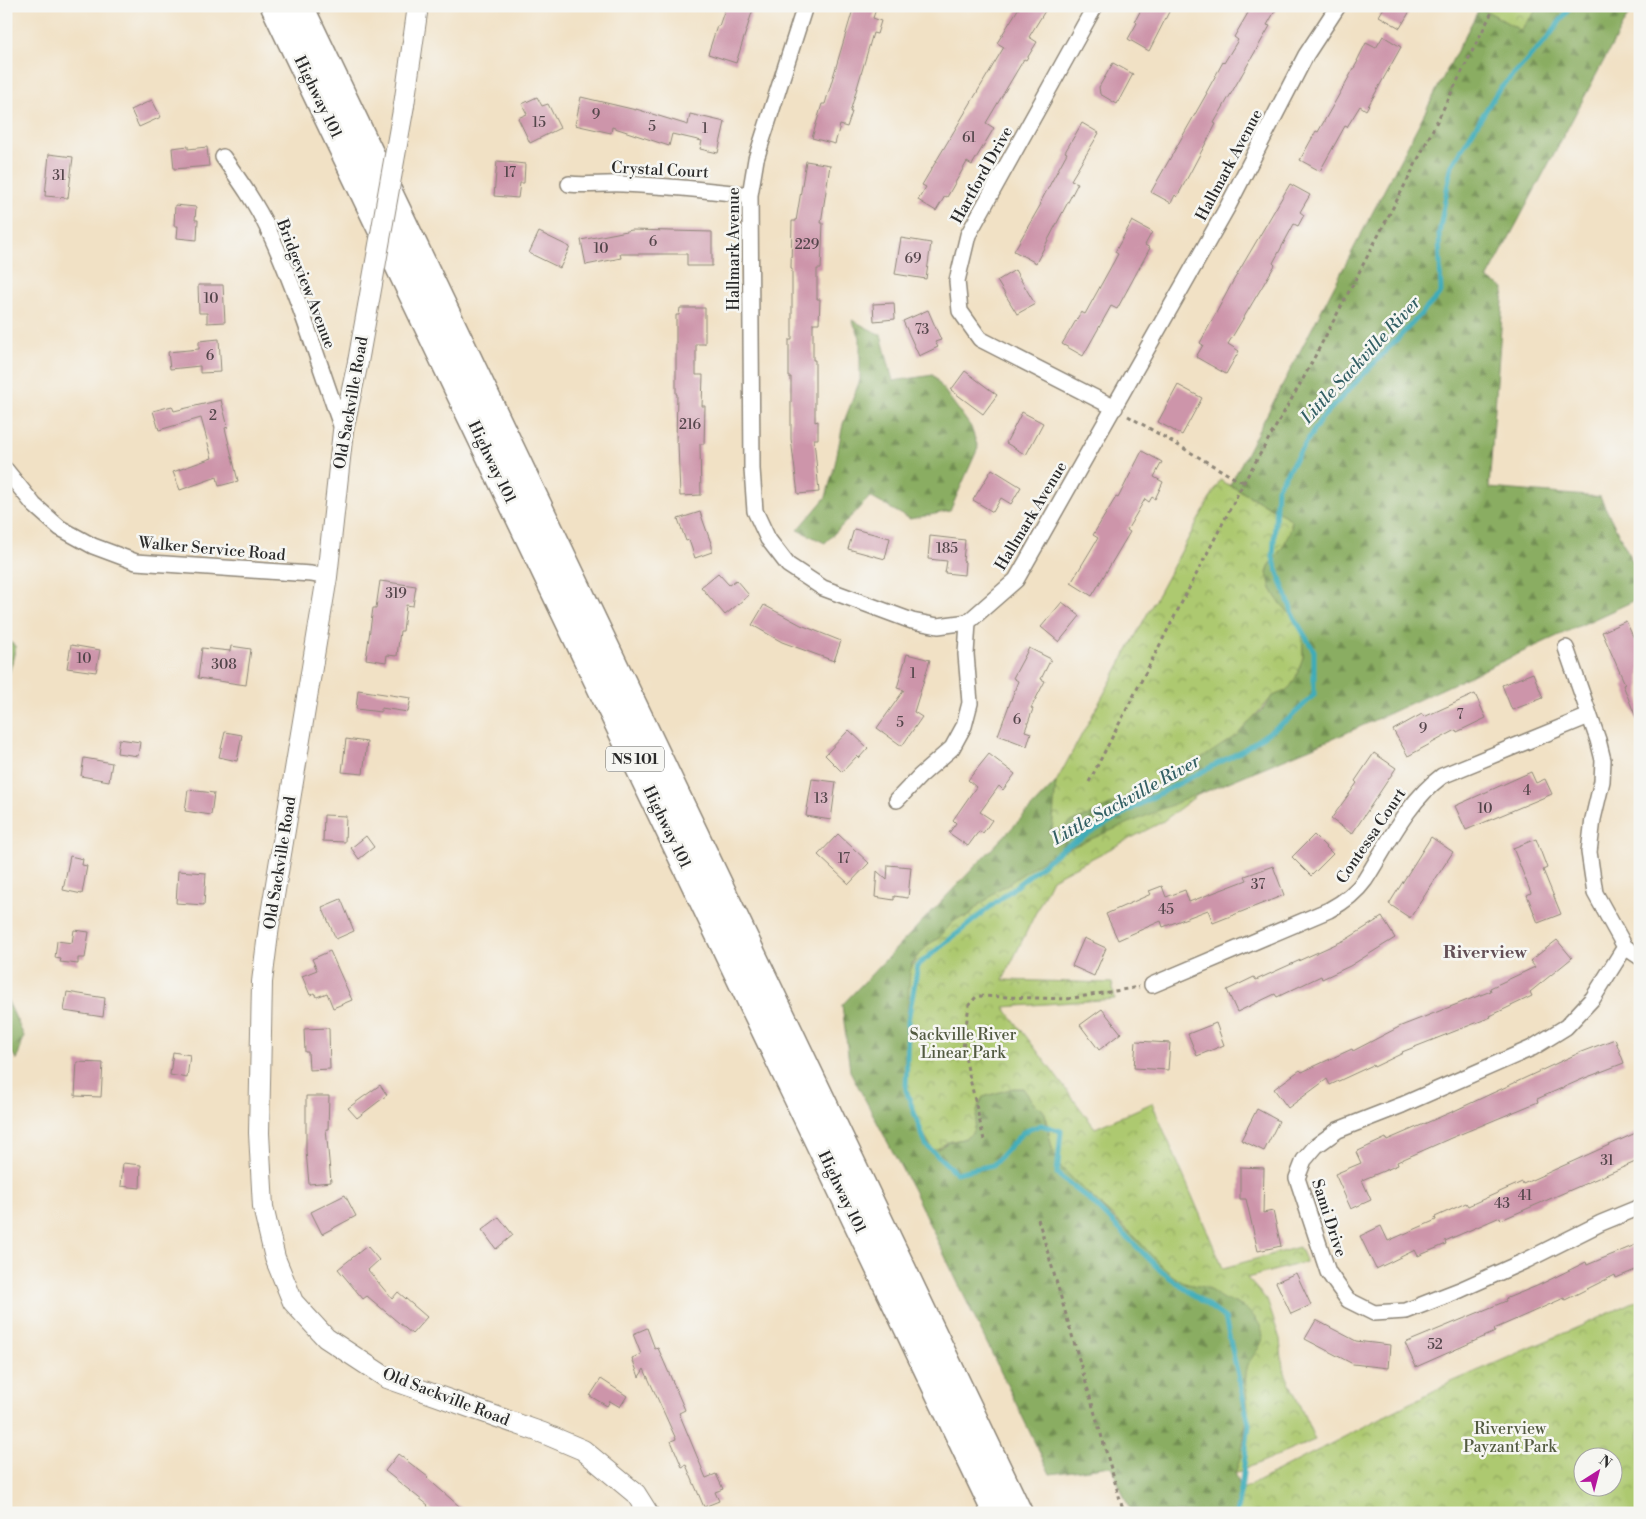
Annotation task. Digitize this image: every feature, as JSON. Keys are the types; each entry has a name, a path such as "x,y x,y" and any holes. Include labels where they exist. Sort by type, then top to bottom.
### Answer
{"highway":[{"name":"Highway 101","path":"274,6 996,1513"},
{"name":"Highway 101","path":"300,6 1019,1513"}],"street":[{"name":"Old Sackville Road","path":"418,6 404,105 358,362 343,431 327,577 269,926 262,982 259,1133 263,1207 275,1258 292,1302 326,1338 387,1378 543,1433 583,1450 636,1494 648,1513"},
{"name":"Hallmark Avenue","path":"805,6 756,159 750,195 752,469 755,511 768,539 788,566 823,588 912,620 938,626 968,622 1016,580 1228,206 1306,55 1338,6"},
{"name":"Hartford Drive","path":"1095,6 968,235 957,280 960,311 980,339 1115,408"},
{"name":"Bridgeview Avenue","path":"223,157 243,184 268,231 292,288 343,431"},
{"name":"Crystal Court","path":"569,184 583,186 618,184 681,187 750,195"},
{"name":"Walker Service Road","path":"6,470 34,505 60,528 93,546 136,562 311,574 327,577"},
{"path":"897,800 920,776 952,748 964,726 970,703 966,654 968,622"},
{"path":"1566,648 1598,740 1603,760 1602,781 1593,819 1589,852 1595,893 1625,947 1640,957"},
{"name":"Contessa Court","path":"1152,985 1329,910 1347,900 1357,892 1416,799 1428,786 1442,776 1589,716"},
{"name":"Sami Drive","path":"1625,947 1593,998 1566,1027 1532,1048 1402,1105 1338,1130 1316,1146 1304,1160 1297,1178 1328,1272 1348,1300 1374,1313 1406,1311 1460,1290 1601,1223 1640,1207"}],"path":[{"path":"1089,782 1244,482 1312,362 1409,177 1495,6"},
{"path":"1115,408 1244,482"},
{"path":"984,1140 963,1048 970,1005 977,996 1067,999 1152,985"},
{"path":"1038,1219 1124,1513"}],"green space":[{"path":"1478,6 1540,6 1520,30"},
{"path":"1540,6 1633,6 1487,279 1504,288 1489,488 1600,497 1640,576 1640,598 1344,734 1046,858 997,890 988,899 979,904 968,916 959,918 952,923 912,963 906,1031 907,1044 904,1054 913,1106 922,1131 938,1149 949,1142 966,1138 974,1127 976,1113 983,1097 1013,1088 1023,1088 1035,1105 1045,1113 1052,1148 1059,1164 1112,1217 1186,1284 1213,1290 1224,1300 1231,1301 1250,1311 1263,1331 1263,1338 1259,1349 1248,1366 1246,1376 1248,1412 1240,1463 1235,1472 1241,1490 1236,1513 1123,1513 1130,1510 1111,1466 1050,1474 913,1190 850,1071 842,1005 1056,782 1052,831 1086,817 1130,795 1251,720 1273,696 1285,691 1296,677 1303,657 1302,628 1277,599 1271,589 1267,573 1269,566 1284,545 1292,522 1291,519 1230,485 1480,7 1520,30"},
{"path":"852,320 881,335 893,381 933,375 971,427 978,448 950,511 910,519 870,497 825,543 798,530 826,497 843,424 860,380 860,337"},
{"path":"1220,480 1291,519 1291,528 1284,545 1269,566 1267,573 1271,589 1277,599 1302,628 1303,657 1296,677 1290,687 1273,696 1237,735 1204,757 1086,817 1073,821 1052,832 1056,782"},
{"path":"6,638 16,647 6,685"},
{"name":"Sackville River Linear Park","path":"1200,793 1162,822 1052,879 1003,980 1112,983 1115,999 1004,1007 1095,1128 1152,1103 1223,1268 1299,1247 1306,1262 1247,1278 1267,1300 1280,1339 1283,1368 1315,1440 1235,1473 1242,1451 1247,1424 1247,1368 1263,1337 1254,1316 1243,1307 1223,1299 1207,1288 1185,1283 1172,1275 1130,1232 1072,1178 1060,1166 1056,1158 1051,1145 1045,1113 1035,1105 1023,1088 1013,1088 983,1097 979,1104 971,1134 968,1137 948,1142 934,1150 922,1131 906,1084 904,1054 907,1044 906,1031 910,971 916,958 929,944 939,938 952,923 959,918 969,916 979,904 988,899 997,890 1046,858"},
{"path":"6,997 24,1036 17,1060 6,1045"},
{"name":"Riverview Payzant Park","path":"1640,1299 1640,1513 1236,1513 1241,1490 1447,1384"}],"building":[{"path":"726,6 754,6 736,63 708,54"},
{"path":"854,6 877,6 873,18 881,21 877,34 873,33 847,127 840,125 835,144 812,138 822,104 825,104"},
{"path":"1020,6 1048,6 1029,37 1037,42 1026,60 1024,59 986,123 994,128 972,165 967,162 947,197 945,196 936,211 918,200 926,187 922,185 1004,47 997,43"},
{"path":"1143,6 1172,6 1149,51 1128,39 1137,23 1135,21"},
{"path":"1252,6 1278,6 1267,25 1270,26 1214,123 1216,124 1177,197 1175,195 1171,203 1151,192 1223,62 1238,40 1234,37"},
{"path":"1385,6 1413,6 1400,28 1379,16"},
{"path":"1383,36 1401,47 1366,110 1360,106 1347,127 1345,126 1320,171 1300,160 1316,131 1318,132 1358,61 1366,43 1376,48"},
{"path":"1113,63 1133,74 1117,104 1100,94 1099,87"},
{"path":"537,97 542,106 548,104 560,128 530,143 518,118 527,114 522,104"},
{"path":"581,97 636,109 688,125 690,114 725,122 718,153 700,149 702,141 672,134 669,146 612,127 611,133 575,125"},
{"path":"152,100 161,117 139,127 131,110"},
{"path":"1082,123 1099,133 1071,180 1078,183 1036,263 1014,251 1041,204 1067,153 1065,152"},
{"path":"188,146 188,149 207,147 209,166 174,169 172,148"},
{"path":"49,154 73,157 68,198 45,196"},
{"path":"497,161 525,164 524,183 520,183 518,198 494,196"},
{"path":"806,161 830,165 821,223 823,223 821,269 817,269 817,299 820,299 819,323 813,323 815,422 818,421 818,439 814,439 819,492 798,494 791,439 789,340 792,340 792,221 796,221"},
{"path":"1290,184 1310,195 1300,212 1304,215 1298,226 1294,224 1273,263 1275,265 1228,344 1239,351 1226,374 1196,357 1203,345 1200,343 1232,283"},
{"path":"175,205 196,207 195,220 198,220 197,240 177,238 178,226 174,226"},
{"path":"1132,221 1152,232 1145,245 1150,248 1117,309 1111,306 1083,356 1062,344 1081,312 1085,314 1118,254 1115,252"},
{"path":"632,230 712,232 712,266 687,266 687,254 620,254 621,258 586,265 581,240"},
{"path":"539,232 570,247 560,268 529,253"},
{"path":"901,238 931,243 926,279 895,274"},
{"path":"1015,270 1035,304 1017,314 997,281"},
{"path":"198,285 223,285 225,322 207,323 207,313 199,313"},
{"path":"894,303 895,319 874,321 873,304"},
{"path":"680,308 705,308 705,344 696,344 696,375 703,375 702,406 705,406 704,444 700,444 701,495 680,496 678,443 676,443 676,315 679,315"},
{"path":"928,310 941,340 935,342 938,347 919,356 903,321"},
{"path":"219,339 221,372 200,373 200,366 170,369 168,352 199,349 199,341"},
{"path":"965,371 997,395 983,414 951,390"},
{"path":"1178,385 1202,398 1182,435 1158,422"},
{"path":"221,400 228,427 225,428 238,481 219,486 217,477 180,490 173,472 212,458 201,418 159,430 153,411 172,406 174,411"},
{"path":"1022,412 1043,423 1026,455 1006,443"},
{"path":"1142,451 1162,462 1154,477 1163,482 1155,499 1152,497 1149,502 1145,499 1127,530 1130,532 1092,596 1071,583 1098,538 1093,535 1116,497 1118,498"},
{"path":"992,469 1021,487 1011,504 1001,498 993,512 973,500"},
{"path":"700,512 712,546 712,552 695,558 689,540 686,541 678,519"},
{"path":"854,529 890,538 885,559 848,549"},
{"path":"930,536 965,540 964,575 945,573 947,561 928,559"},
{"path":"718,573 729,585 736,580 749,595 725,615 701,587"},
{"path":"380,581 416,586 413,606 406,605 403,631 400,631 397,656 387,655 386,662 366,659 373,608 376,608"},
{"path":"1062,602 1080,616 1059,642 1041,627"},
{"path":"764,605 801,625 841,641 834,661 782,642 752,625"},
{"path":"1626,621 1640,652 1639,725 1623,685 1625,684 1602,632"},
{"path":"71,645 100,650 96,672 67,668"},
{"path":"231,646 251,649 246,685 198,678 202,648 230,651"},
{"path":"1029,648 1051,659 1041,679 1045,681 1031,708 1033,709 1025,731 1031,733 1027,746 998,735 1018,681 1013,678"},
{"path":"907,654 930,660 914,712 922,717 902,746 877,728 904,690 897,688"},
{"path":"1533,673 1543,698 1512,710 1502,685"},
{"path":"358,690 411,698 408,712 381,708 381,712 356,709"},
{"path":"1475,694 1486,718 1457,732 1456,730 1408,756 1393,730 1422,714 1424,717"},
{"path":"849,730 868,748 859,758 857,756 842,772 825,755"},
{"path":"225,732 242,735 237,761 219,757"},
{"path":"119,739 140,742 138,756 117,753"},
{"path":"346,739 367,742 363,774 342,772"},
{"path":"1374,753 1396,768 1352,834 1331,819 1357,783 1355,781"},
{"path":"989,754 1015,774 1003,790 999,786 980,812 992,820 983,833 979,831 968,846 949,833 956,823 953,820 976,787 968,780"},
{"path":"84,758 112,763 109,781 81,776"},
{"path":"1531,772 1536,783 1545,779 1552,794 1466,830 1455,806"},
{"path":"812,779 836,782 831,820 806,816"},
{"path":"188,790 214,793 211,815 185,811"},
{"path":"324,815 346,816 345,842 323,841"},
{"path":"838,834 869,863 849,884 818,855"},
{"path":"1314,835 1333,854 1311,876 1292,857"},
{"path":"366,836 374,847 359,859 351,848"},
{"path":"1431,837 1453,852 1410,918 1389,904"},
{"path":"1536,839 1547,868 1543,870 1561,914 1538,923 1527,895 1531,893 1513,848"},
{"path":"70,856 83,859 82,865 87,866 82,894 63,890"},
{"path":"888,865 911,867 908,898 894,896 894,900 875,897 877,871 887,880"},
{"path":"1273,866 1284,895 1213,923 1208,910 1163,927 1161,921 1118,940 1106,914 1151,894 1149,891 1162,886 1166,897 1185,890 1189,902 1247,880 1245,876"},
{"path":"178,871 206,873 204,905 176,903"},
{"path":"341,899 354,931 336,939 322,907"},
{"path":"1382,917 1395,938 1350,966 1322,979 1321,976 1277,997 1275,994 1237,1012 1227,990 1254,977 1256,980 1347,939"},
{"path":"74,930 89,932 85,958 78,958 78,964 60,962 61,959 55,958 57,941 72,943"},
{"path":"1084,938 1106,948 1094,976 1072,966"},
{"path":"1557,940 1572,958 1530,992 1532,996 1491,1017 1402,1052 1374,1067 1373,1065 1330,1085 1327,1079 1288,1108 1274,1089 1300,1070 1302,1072 1352,1049 1353,1051 1401,1026 1491,991 1490,988 1535,967 1530,961"},
{"path":"330,951 352,1000 333,1008 327,993 317,997 315,993 310,995 302,976 317,970 312,959"},
{"path":"67,992 105,998 103,1017 64,1011"},
{"path":"1102,1009 1121,1033 1099,1050 1080,1025"},
{"path":"1216,1023 1224,1045 1197,1056 1188,1034"},
{"path":"329,1028 330,1069 309,1070 308,1052 305,1052 304,1029"},
{"path":"1615,1039 1624,1063 1537,1099 1538,1102 1451,1138 1397,1162 1398,1165 1362,1180 1371,1200 1351,1209 1335,1174 1361,1163 1356,1152 1454,1111 1581,1052"},
{"path":"1136,1041 1170,1043 1168,1070 1134,1068"},
{"path":"173,1052 190,1055 187,1078 170,1075"},
{"path":"77,1062 103,1063 101,1097 75,1096"},
{"path":"380,1085 387,1095 357,1118 348,1108"},
{"path":"306,1096 329,1096 328,1129 326,1129 331,1182 309,1184 306,1151"},
{"path":"1257,1109 1279,1121 1264,1151 1241,1140"},
{"path":"1640,1131 1640,1160 1501,1220 1500,1217 1445,1241 1446,1244 1418,1256 1415,1250 1376,1269 1360,1236 1381,1226 1388,1241 1436,1220 1435,1217 1466,1203 1468,1206 1522,1182 1523,1184"},
{"path":"123,1163 141,1165 140,1188 121,1186"},
{"path":"1240,1167 1264,1168 1263,1213 1273,1211 1281,1246 1258,1251 1246,1199 1240,1199"},
{"path":"345,1195 356,1216 322,1234 311,1212"},
{"path":"499,1217 513,1235 496,1249 482,1230"},
{"path":"1640,1243 1640,1268 1616,1278 1615,1275 1565,1300 1564,1298 1494,1329 1495,1332 1416,1367 1405,1343 1506,1301 1505,1299 1586,1262 1587,1265"},
{"path":"367,1246 379,1260 368,1270 392,1299 398,1292 427,1317 412,1334 367,1296 363,1299 338,1269"},
{"path":"1296,1273 1311,1305 1291,1314 1276,1282"},
{"path":"1316,1320 1356,1341 1390,1345 1388,1368 1353,1364 1305,1339"},
{"path":"647,1328 655,1349 658,1348 685,1410 679,1413 706,1478 716,1474 723,1489 715,1492 719,1501 704,1507 686,1465 682,1467 671,1441 676,1439 644,1369 639,1377 632,1358 641,1354 633,1334"},
{"path":"601,1379 627,1396 620,1407 610,1401 607,1406 590,1396"},
{"path":"398,1454 428,1477 467,1513 435,1513 428,1505 385,1471"}],"waterway":[{"name":"Little Sackville River","path":"1236,1513 1241,1490 1249,1424 1225,1318 1161,1271 1091,1201 1057,1174 1061,1131 1041,1125 1023,1132 993,1165 956,1173 926,1145 906,1090 908,1021 918,965 1062,849 1149,799 1240,752 1290,718 1314,695 1314,651 1294,617 1273,558 1277,488 1321,419 1441,293 1439,234 1451,167 1497,92 1547,39 1571,6"}],"district":[{"name":"Riverview","path":"1485,952"}]}
